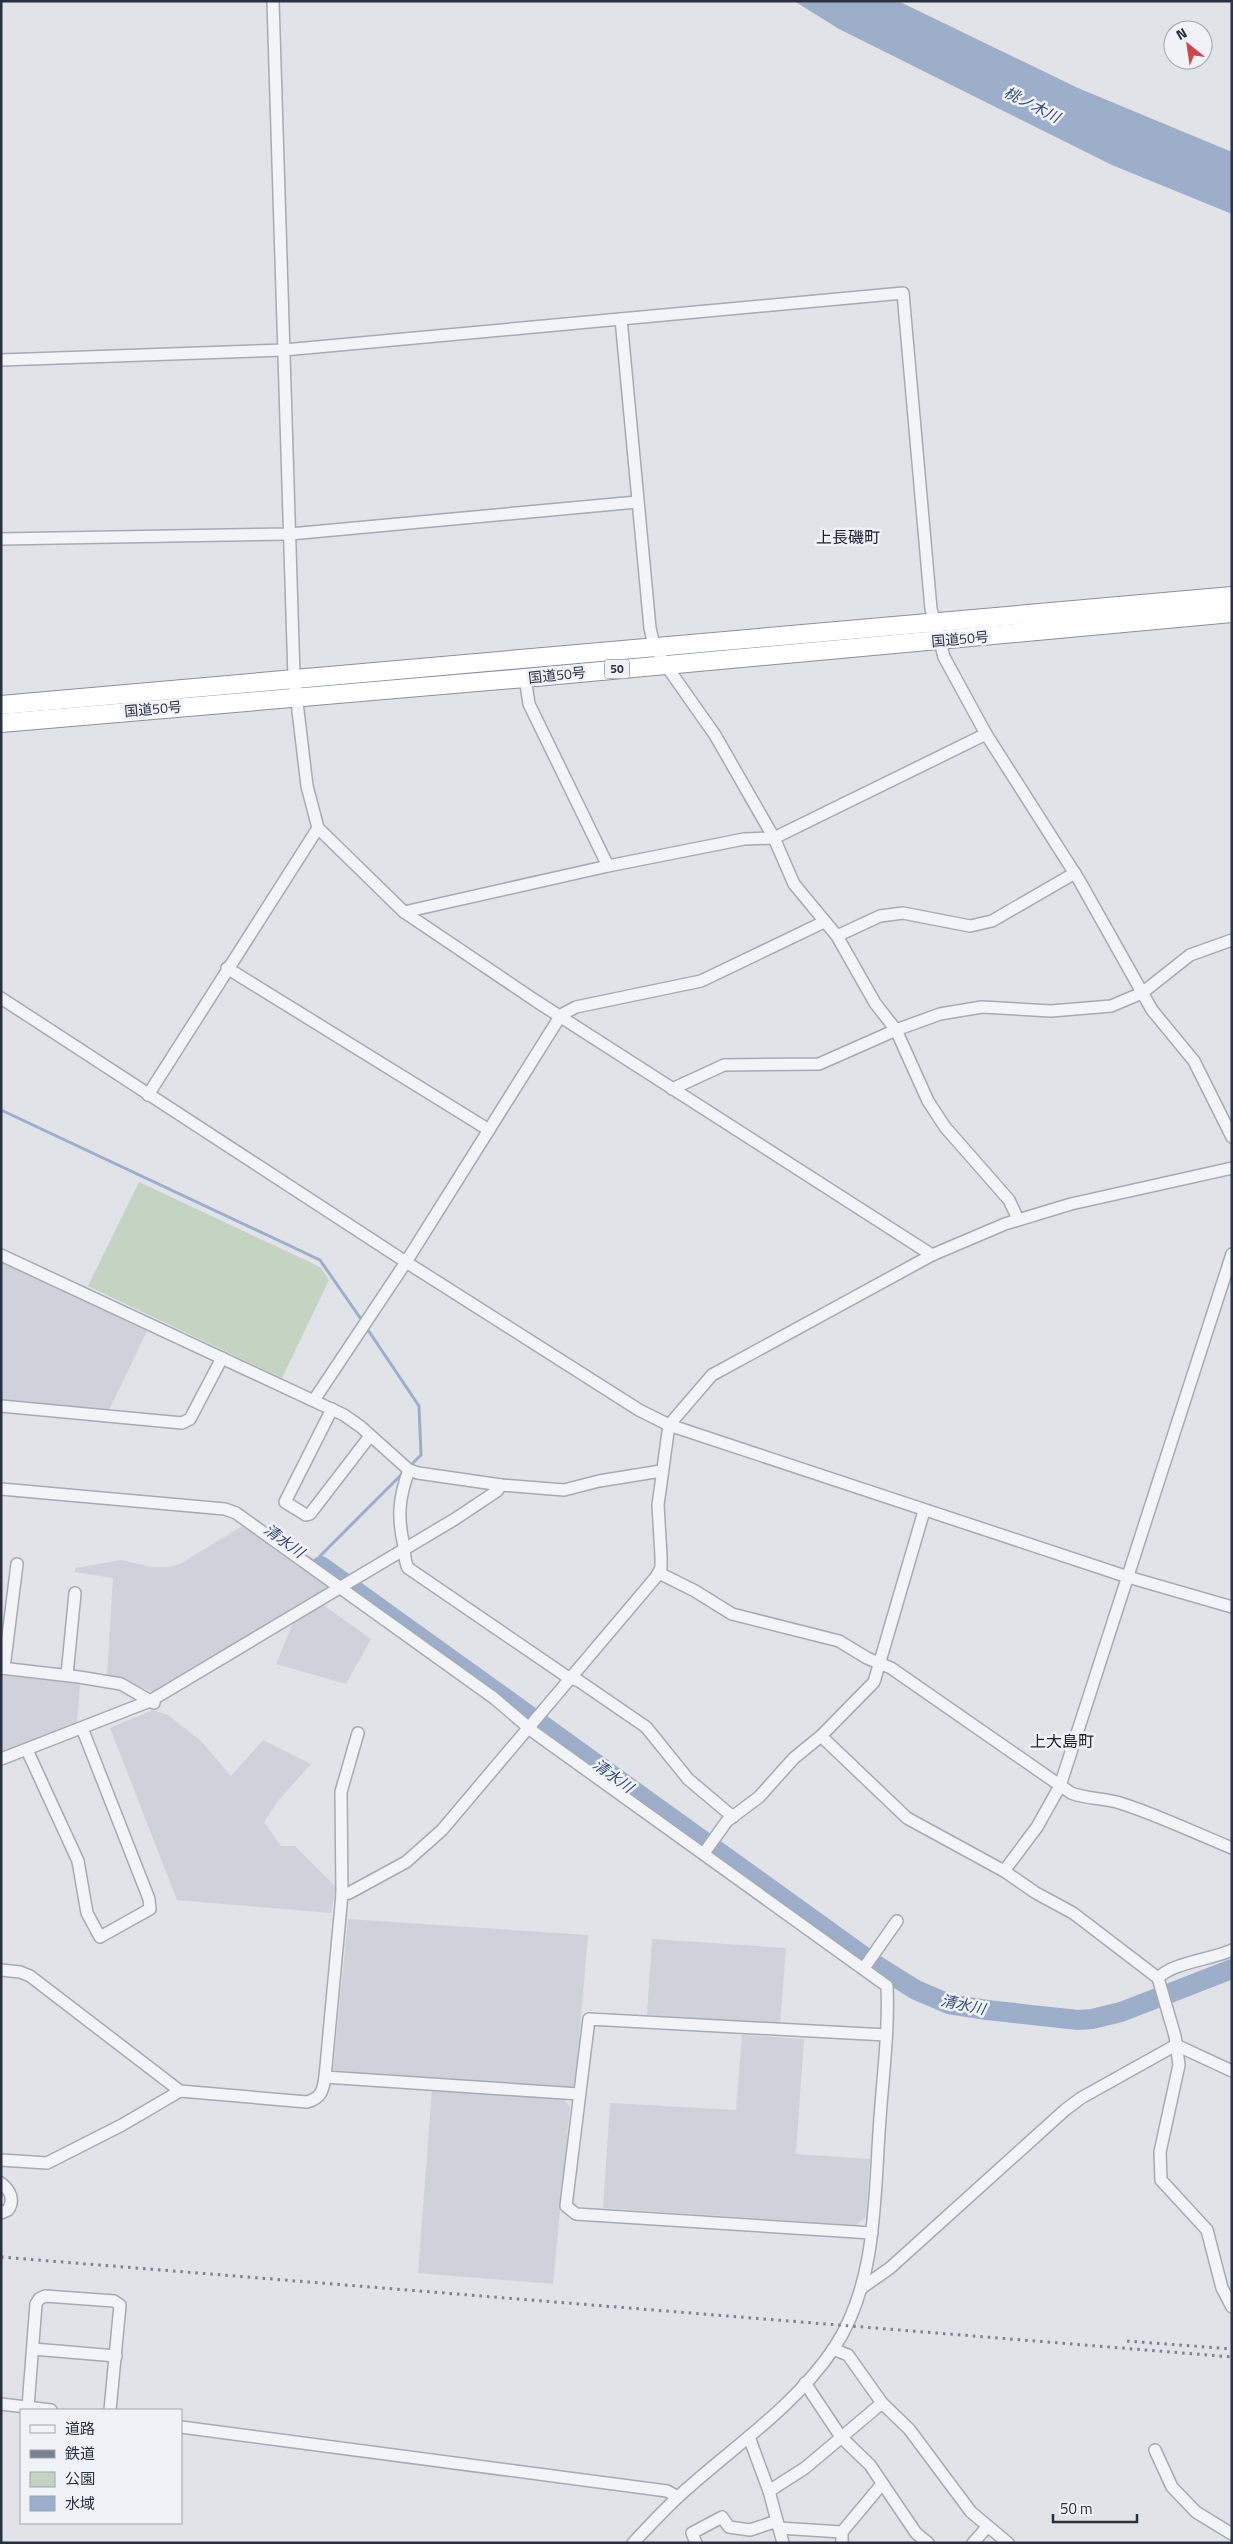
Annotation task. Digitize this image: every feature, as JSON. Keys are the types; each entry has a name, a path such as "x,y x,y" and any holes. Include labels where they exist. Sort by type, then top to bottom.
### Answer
{"highway":[{"name":"国道50号","path":"1,704 654,645 933,623 1232,596"},
{"name":"国道50号","path":"1,723 297,696 525,678 1232,613"}],"street":[{"path":"273,1 294,678 307,786 318,828 404,912 672,1088 932,1255"},
{"path":"1,360 284,350 903,293 933,623 944,657 986,734 1075,873 1152,1010 1194,1061 1232,1137"},
{"path":"621,319 650,628 654,645 665,664 715,735 774,838 794,884 837,936 875,1003 896,1030 928,1101 945,1126 1009,1200 1018,1219"},
{"path":"1,540 290,534 638,502"},
{"path":"525,678 529,704 608,866"},
{"path":"404,912 608,866 744,839 774,838 986,734"},
{"path":"148,1095 172,1061 227,968 318,828"},
{"path":"837,936 880,916 903,913 970,926 992,921 1075,873"},
{"path":"314,1400 406,1262 561,1015 576,1007 701,981 824,922"},
{"path":"672,1088 724,1065 819,1064 896,1030 940,1014 982,1007 1051,1011 1111,1006 1142,993 1190,955 1232,940"},
{"path":"227,968 489,1130"},
{"path":"1,998 406,1262 639,1410 668,1425 1128,1577 1232,1607"},
{"path":"342,1894 350,1893 392,1870 426,1845 445,1827 658,1573 661,1556 658,1505 668,1425 712,1375 932,1255 1018,1219 1071,1204 1232,1168"},
{"path":"1004,1871 1045,1815 1060,1786 1232,1254"},
{"path":"1,1255 332,1409 352,1420 409,1470 438,1477 564,1490 600,1481 661,1471"},
{"path":"1,1406 182,1423 190,1419 222,1358"},
{"path":"332,1409 285,1502 306,1515 310,1514 370,1436"},
{"path":"409,1470 399,1506 399,1527 405,1561 415,1574 571,1678 622,1709 646,1727 688,1779 733,1817"},
{"path":"1,1759 153,1702 455,1519 497,1491 501,1485"},
{"path":"1,1489 232,1511 343,1586 494,1698 868,1963 887,1986 886,2035 872,2233 863,2287 848,2325 833,2349 806,2383 749,2437 678,2497 633,2543"},
{"path":"707,1848 733,1817 759,1797 794,1758 821,1736 874,1682 882,1649 924,1510"},
{"path":"17,1564 3,1668 67,1675 121,1684 153,1702"},
{"path":"658,1573 695,1591 732,1614 839,1641 867,1658 880,1662 899,1673 1060,1786 1082,1797 1107,1800 1132,1807 1232,1848"},
{"path":"67,1675 75,1593"},
{"path":"27,1750 78,1861 87,1913 100,1937 150,1909 149,1899 82,1728"},
{"path":"1,1970 20,1972 30,1976 180,2091 307,2102 318,2099 323,2092 326,2077 342,1894 341,1792 358,1733"},
{"path":"821,1736 907,1818 1004,1871 1036,1893 1083,1919 1158,1978 1176,2045 1179,2065 1160,2152 1161,2180 1207,2230 1222,2288 1232,2307"},
{"path":"868,1963 897,1921"},
{"path":"1158,1978 1166,1970 1205,1960 1232,1950"},
{"path":"872,2233 576,2214 566,2206 589,2019 886,2035"},
{"path":"1176,2045 1232,2071"},
{"path":"863,2287 890,2268 1064,2110 1081,2098 1176,2045"},
{"path":"326,2077 579,2094"},
{"path":"1,2160 47,2163 122,2125 180,2091"},
{"path":"1,2184 10,2192 11,2200 8,2210 1,2213"},
{"path":"28,2408 36,2304 42,2296 114,2301 119,2303 121,2308 110,2409"},
{"path":"33,2349 116,2356"},
{"path":"833,2349 848,2355 882,2403 909,2429 971,2512 1008,2543"},
{"path":"806,2383 841,2437 870,2466 916,2533 928,2543"},
{"path":"769,2491 805,2468 882,2403"},
{"path":"1,2404 40,2409"},
{"path":"182,2427 596,2480 668,2491 678,2497"},
{"path":"749,2437 769,2491 783,2543"},
{"path":"1155,2450 1172,2487 1196,2512 1232,2534"},
{"path":"696,2543 692,2533 722,2517 729,2527 750,2530 778,2525 842,2538 882,2484"},
{"path":"973,2543 987,2527"}],"shaded area":[{"path":"1,1262 147,1331 109,1410 1,1400"},
{"path":"247,1523 331,1588 153,1692 123,1680 107,1677 113,1578 75,1572 75,1568 121,1560 152,1567 168,1567 180,1564"},
{"path":"322,1604 371,1639 346,1684 276,1664 293,1623"},
{"path":"1,1675 80,1684 77,1726 1,1756"},
{"path":"153,1710 168,1715 201,1741 231,1776 263,1740 311,1764 277,1802 264,1822 281,1846 295,1846 336,1887 331,1913 177,1900 110,1728"},
{"path":"348,1919 588,1935 575,2085 567,2089 338,2072 333,2069"},
{"path":"652,1939 786,1948 780,2024 647,2015"},
{"path":"742,2035 804,2039 796,2154 870,2159 866,2217 856,2225 603,2208 610,2103 736,2110"},
{"path":"432,2090 563,2098 570,2107 553,2284 418,2273"}],"green space":[{"path":"139,1182 320,1267 329,1280 282,1378 88,1286"}],"water":[{"name":"桃ノ木川","path":"794,1 898,1 1078,88 1232,152 1232,214 1112,165 839,29"}],"waterway":[{"path":"1,1110 320,1260 363,1322"},
{"path":"366,1327 419,1406 421,1455 408,1468"},
{"path":"321,1566 320,1556 404,1472"},
{"name":"清水川","path":"307,1557 321,1566"},
{"name":"清水川","path":"321,1566 876,1965 916,1990 949,2004 1078,2020 1092,2019 1121,2012 1232,1969"}],"railway":[{"path":"1,2257 1232,2357"},
{"path":"1127,2341 1232,2349"}],"district":[{"name":"上長磯町","path":"848,537"},
{"name":"上大島町","path":"1062,1741"}]}
